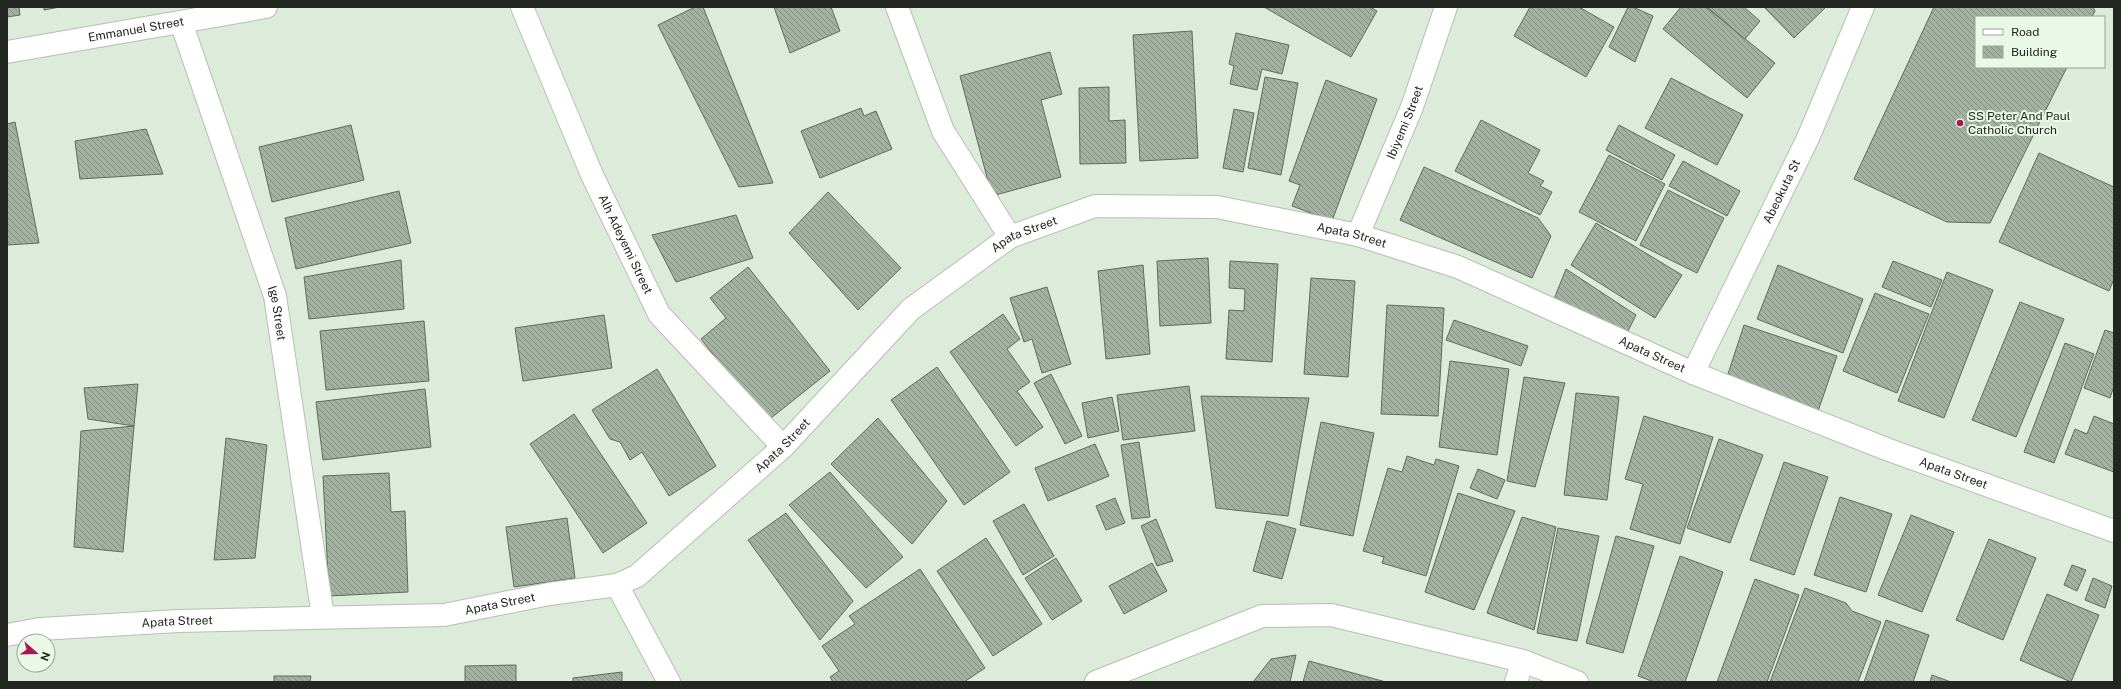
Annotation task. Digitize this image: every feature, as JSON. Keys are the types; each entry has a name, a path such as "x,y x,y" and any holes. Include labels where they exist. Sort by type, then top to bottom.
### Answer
{"street":[{"name":"Emmanuel Street","path":"7,52 266,7"},
{"name":"Alh Adeyemi Street","path":"522,7 592,175 659,314 783,447"},
{"path":"897,7 943,131 1010,237"},
{"name":"Ibiyemi Street","path":"1358,235 1412,107 1446,7"},
{"name":"Abeokuta St","path":"1692,373 1808,138 1863,7"},
{"name":"Ige Street","path":"181,22 275,296 323,617"},
{"name":"Apata Street","path":"7,636 48,628 179,621 444,614 549,594 617,585 637,576 783,447 911,309 1010,237 1095,206 1217,207 1358,235 1458,267 1692,373 1889,450 2114,531"},
{"path":"617,585 669,682"},
{"path":"1096,682 1262,616 1331,615 1523,661 1577,682"},
{"path":"1516,682 1523,661"}],"building":[{"path":"7,7 19,7 20,15 7,17"},
{"path":"44,7 60,7 44,10"},
{"path":"695,7 703,7 773,183 739,187 658,25"},
{"path":"774,7 831,7 840,31 790,53"},
{"path":"1264,7 1370,7 1377,11 1351,57"},
{"path":"1530,7 1579,7 1614,27 1586,77 1514,36"},
{"path":"1628,7 1633,7 1653,16 1635,62 1609,47"},
{"path":"1681,7 1706,7 1775,63 1747,98 1663,29"},
{"path":"1707,7 1744,7 1760,21 1745,39"},
{"path":"1764,7 1826,7 1794,38"},
{"name":"SS Peter And Paul Catholic Church","path":"1934,7 2093,7 2095,11 2092,16 1975,16 1975,68 2067,68 1990,223 1947,222 1854,179"},
{"path":"1192,31 1198,158 1140,161 1133,35"},
{"path":"1236,33 1289,45 1282,74 1262,69 1257,90 1230,84 1234,66 1229,64"},
{"path":"1050,52 1062,94 1041,100 1061,177 992,196 960,76"},
{"path":"1265,77 1298,83 1281,175 1248,168"},
{"path":"1671,78 1743,115 1717,165 1645,128"},
{"path":"1326,80 1377,99 1332,221 1292,206 1300,185 1289,181"},
{"path":"1109,87 1109,121 1125,120 1126,163 1080,164 1079,88"},
{"path":"861,108 864,116 876,111 892,149 820,178 801,131"},
{"path":"1234,109 1254,113 1243,172 1223,168"},
{"path":"1481,120 1540,150 1528,173 1544,181 1540,186 1552,192 1540,215 1455,171"},
{"path":"15,122 39,243 7,245 7,124"},
{"path":"351,125 364,180 272,202 259,147"},
{"path":"1619,125 1675,155 1662,180 1606,150"},
{"path":"146,129 163,174 80,179 75,141"},
{"path":"2039,153 2114,187 2114,279 2109,291 1999,242"},
{"path":"1609,155 1665,184 1636,241 1579,212"},
{"path":"1683,161 1740,191 1727,216 1669,186"},
{"path":"1424,167 1538,218 1551,236 1532,278 1400,220"},
{"path":"1668,190 1724,218 1697,273 1640,245"},
{"path":"399,191 411,243 296,269 285,218"},
{"path":"828,192 901,268 858,310 789,233"},
{"path":"736,215 753,258 676,282 652,235"},
{"path":"1596,223 1682,275 1655,318 1571,265"},
{"path":"1208,258 1211,323 1160,326 1157,261"},
{"path":"401,260 404,309 309,319 304,277"},
{"path":"1230,261 1278,264 1272,362 1226,359 1229,310 1244,311 1245,289 1229,288"},
{"path":"1893,261 1942,280 1931,307 1882,287"},
{"path":"1143,265 1150,354 1106,359 1098,271"},
{"path":"1778,265 1863,299 1843,353 1757,319"},
{"path":"748,267 830,371 766,422 701,339 726,318 710,298"},
{"path":"1566,269 1636,315 1627,333 1554,299"},
{"path":"1947,272 1993,290 1944,418 1898,401"},
{"path":"1311,278 1355,281 1348,377 1304,374"},
{"path":"1047,287 1071,364 1042,373 1032,339 1024,342 1010,298"},
{"path":"1875,293 1929,314 1897,393 1843,371"},
{"path":"2020,302 2064,319 2016,437 1972,420"},
{"path":"1387,305 1444,308 1438,416 1381,414"},
{"path":"1003,314 1020,339 1007,349 1030,382 1017,391 1043,427 1016,446 950,352"},
{"path":"604,315 612,368 523,381 515,328"},
{"path":"1454,320 1528,346 1521,366 1446,340"},
{"path":"424,321 429,381 326,390 320,331"},
{"path":"1744,325 1837,356 1817,414 1725,383"},
{"path":"2105,330 2114,333 2114,386 2110,398 2084,388"},
{"path":"2065,343 2094,354 2054,463 2024,452"},
{"path":"1450,361 1509,369 1497,455 1439,447"},
{"path":"937,367 1010,472 964,505 891,400"},
{"path":"657,369 716,466 669,496 642,452 630,460 620,442 610,439 592,410"},
{"path":"1051,374 1082,436 1065,444 1034,383"},
{"path":"1524,377 1565,383 1535,487 1507,481"},
{"path":"138,384 134,426 88,419 84,388"},
{"path":"1189,386 1195,431 1123,440 1117,395"},
{"path":"425,389 431,447 323,460 316,402"},
{"path":"1576,393 1619,397 1607,500 1564,495"},
{"path":"1201,396 1309,398 1288,516 1216,508"},
{"path":"1112,397 1119,431 1088,438 1082,403"},
{"path":"574,414 647,523 603,553 530,444"},
{"path":"1644,416 1713,437 1680,544 1630,529 1643,484 1625,479"},
{"path":"2094,416 2114,424 2114,472 2065,454 2075,429 2087,434"},
{"path":"878,418 947,501 912,544 831,464"},
{"path":"1321,422 1374,433 1353,536 1300,525"},
{"path":"134,426 123,552 74,547 81,431"},
{"path":"226,438 267,445 255,558 214,560"},
{"path":"1719,439 1763,455 1730,543 1687,528"},
{"path":"1139,442 1150,517 1132,519 1121,445"},
{"path":"1095,444 1109,476 1048,501 1035,468"},
{"path":"1407,456 1434,465 1436,459 1459,466 1426,576 1382,563 1384,557 1363,551 1388,468 1402,472"},
{"path":"1784,462 1828,477 1794,575 1750,560"},
{"path":"1478,469 1505,480 1497,499 1470,488"},
{"path":"830,472 903,557 866,588 789,505"},
{"path":"389,473 391,512 405,511 408,592 329,596 323,476"},
{"path":"1458,493 1515,511 1474,610 1425,592"},
{"path":"1840,497 1892,514 1866,592 1814,575"},
{"path":"1115,498 1125,523 1106,530 1096,506"},
{"path":"1024,504 1054,556 1023,575 993,521"},
{"path":"786,513 853,601 820,640 748,540"},
{"path":"1911,515 1954,532 1922,612 1878,595"},
{"path":"1522,517 1556,527 1534,630 1487,613"},
{"path":"567,518 575,578 514,587 506,527"},
{"path":"1156,519 1173,561 1157,566 1141,526"},
{"path":"1267,521 1296,529 1282,579 1253,571"},
{"path":"1558,528 1599,536 1577,641 1537,633"},
{"path":"1616,536 1654,546 1623,653 1586,643"},
{"path":"986,538 1042,624 993,656 937,571"},
{"path":"1989,539 2036,558 2003,640 1956,620"},
{"path":"1680,556 1723,572 1685,682 1654,682 1638,676"},
{"path":"1056,558 1082,601 1052,620 1025,578"},
{"path":"1152,563 1167,591 1124,614 1109,586"},
{"path":"2072,565 2086,570 2077,591 2064,585"},
{"path":"920,569 985,668 964,682 833,682 830,677 839,671 822,646 855,624 849,616"},
{"path":"2093,578 2112,586 2105,608 2085,600"},
{"path":"1755,579 1799,595 1767,682 1717,682"},
{"path":"1805,588 1846,603 1852,611 1881,622 1858,682 1770,682"},
{"path":"2047,594 2099,615 2071,682 2020,660"},
{"path":"1886,620 1929,635 1913,682 1864,682"},
{"path":"1296,655 1290,682 1253,682 1271,659"},
{"path":"1309,661 1386,682 1303,682"},
{"path":"516,665 516,682 465,682 465,666"},
{"path":"622,672 622,682 573,682 573,678"},
{"path":"1932,675 1951,682 1930,682"},
{"path":"274,676 311,676 310,682 274,682"}],"place":[{"name":"SS Peter And Paul Catholic Church","path":"1960,123"}]}
